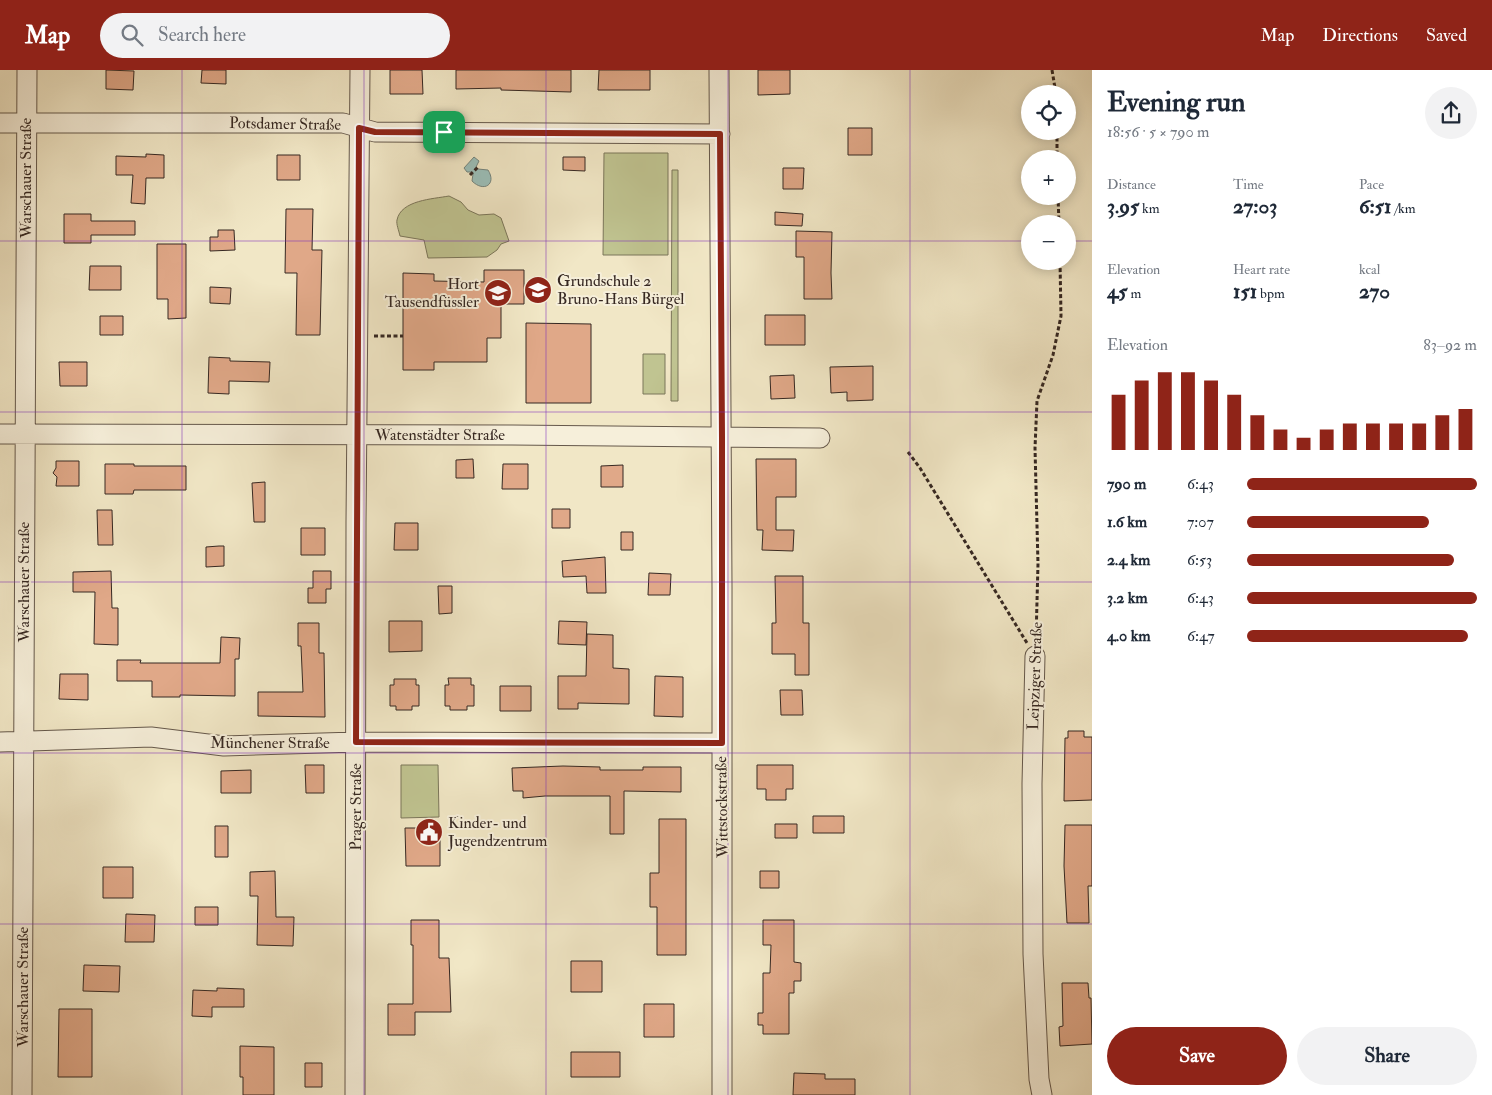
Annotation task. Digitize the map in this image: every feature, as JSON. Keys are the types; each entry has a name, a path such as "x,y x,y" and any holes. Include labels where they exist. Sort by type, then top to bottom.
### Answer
{"street":[{"name":"Warschauer Straße","path":"22,1095 27,70"},
{"name":"Prager Straße","path":"355,1095 360,70"},
{"name":"Wittstockstraße","path":"719,70 722,437 722,1095"},
{"name":"Potsdamer Straße","path":"0,123 343,123 375,132 720,134"},
{"name":"Watenstädter Straße","path":"0,434 820,438"},
{"name":"Leipziger Straße","path":"1035,656 1032,784 1034,954 1039,1079 1042,1095"},
{"name":"Münchener Straße","path":"0,742 151,737 224,746 356,742 722,743"}],"path":[{"path":"1052,70 1054,85"},
{"path":"470,175 479,166"},
{"name":"Leipziger Straße","path":"1035,656 1038,564 1035,448 1037,401 1053,355 1062,316 1060,270"},
{"path":"381,336 403,336"},
{"path":"908,452 920,468 1035,656"}],"green space":[{"path":"604,153 668,153 668,255 603,255"},
{"path":"672,170 678,170 678,401 671,401"},
{"path":"449,196 461,202 468,210 479,215 494,214 501,218 509,241 501,244 497,250 487,257 428,258 424,240 400,236 397,220 405,208 418,202"},
{"path":"643,354 665,354 665,394 643,394"},
{"path":"401,765 438,765 439,817 401,818"}],"water":[{"path":"474,157 479,161 476,167 478,169 488,170 491,179 488,185 477,185 472,181 473,174 467,172 464,168"}],"building":[{"path":"106,70 134,71 133,90 106,89"},
{"path":"202,70 226,70 226,84 201,83"},
{"path":"390,70 422,70 423,94 390,94"},
{"path":"456,70 571,70 571,92 501,90 501,88 456,89"},
{"path":"599,70 650,70 650,90 598,90"},
{"path":"758,70 790,70 790,94 758,95"},
{"path":"848,128 872,128 872,155 848,155"},
{"path":"146,154 164,155 164,178 146,178 145,204 131,203 133,175 116,175 116,156 146,157"},
{"path":"277,155 300,155 300,180 277,180"},
{"path":"563,157 585,157 585,171 563,170"},
{"path":"783,168 804,168 803,189 783,189"},
{"path":"286,209 313,209 312,250 322,250 320,335 296,335 297,273 285,273"},
{"path":"775,212 803,214 802,226 775,225"},
{"path":"64,214 91,214 91,221 135,221 135,235 91,235 91,243 64,243"},
{"path":"218,230 234,230 235,250 210,251 210,237 218,237"},
{"path":"796,231 832,232 832,299 804,299 804,257 796,257"},
{"path":"157,244 186,244 186,318 168,319 168,299 157,299"},
{"path":"90,266 121,266 121,290 89,290"},
{"path":"484,270 524,270 524,304 501,304 501,338 487,338 487,362 434,362 434,370 403,370 403,273 434,274 434,281 484,282"},
{"path":"210,287 231,288 230,304 210,303"},
{"path":"765,315 805,315 805,345 765,345"},
{"path":"100,316 123,316 123,335 100,335"},
{"path":"526,323 591,324 591,403 526,403"},
{"path":"209,357 230,358 230,361 270,362 269,382 229,381 229,394 208,393"},
{"path":"59,362 87,362 87,386 60,386"},
{"path":"873,366 873,400 847,401 847,392 831,393 830,367"},
{"path":"794,375 795,398 771,399 770,376"},
{"path":"473,459 474,478 456,478 456,460"},
{"path":"756,459 796,459 796,497 776,497 776,530 794,530 793,551 762,550 763,530 757,530"},
{"path":"56,461 79,461 79,486 56,486 57,477 53,473 56,468"},
{"path":"105,464 186,466 186,490 134,490 133,494 105,494"},
{"path":"503,464 528,464 528,489 502,489"},
{"path":"623,465 623,487 601,487 601,466"},
{"path":"265,482 265,522 254,522 252,483"},
{"path":"552,509 570,509 570,528 552,528"},
{"path":"97,510 112,510 113,545 98,545"},
{"path":"395,523 418,523 418,550 394,550"},
{"path":"301,528 325,528 325,555 301,555"},
{"path":"621,532 633,532 633,550 621,550"},
{"path":"224,546 224,566 206,567 206,547"},
{"path":"605,557 606,593 587,593 586,576 563,577 562,561"},
{"path":"111,571 112,608 118,608 118,645 94,644 95,592 73,592 73,572"},
{"path":"313,571 331,571 331,589 326,589 326,603 308,603 308,588 313,588"},
{"path":"649,573 671,574 670,595 648,595"},
{"path":"775,576 803,576 803,623 809,623 809,675 795,675 795,654 772,654 772,623 776,623"},
{"path":"438,586 452,586 452,613 439,614"},
{"path":"389,621 422,621 422,651 389,652"},
{"path":"559,621 587,622 586,645 558,644"},
{"path":"298,623 319,623 319,653 324,653 325,717 258,716 258,692 303,692 301,646 298,646"},
{"path":"587,634 613,635 613,668 629,669 629,704 578,703 578,709 558,709 558,676 586,676"},
{"path":"221,637 240,638 239,659 235,659 235,696 180,695 180,697 152,697 152,681 117,681 117,660 141,660 140,663 220,663"},
{"path":"60,674 88,674 88,700 59,699"},
{"path":"655,676 683,677 683,717 654,716"},
{"path":"448,678 471,678 471,685 474,685 474,706 467,706 467,710 450,710 450,706 445,706 445,685 449,685"},
{"path":"394,679 416,679 416,685 419,685 419,706 412,706 412,710 396,710 396,706 390,706 390,685 394,685"},
{"path":"500,686 531,686 531,711 500,711"},
{"path":"780,690 802,690 803,715 781,715"},
{"path":"1068,731 1084,731 1084,737 1092,737 1092,800 1064,801 1065,738 1068,738"},
{"path":"305,765 324,765 324,793 306,793"},
{"path":"757,765 793,765 793,789 786,789 786,800 766,800 766,789 757,789"},
{"path":"600,767 600,770 643,770 643,767 681,767 681,792 624,791 624,834 610,834 610,796 523,798 523,791 513,791 512,768"},
{"path":"251,770 251,793 221,793 221,771"},
{"path":"813,816 844,816 844,833 813,833"},
{"path":"659,819 686,819 686,955 657,955 657,907 650,907 650,873 659,873"},
{"path":"775,824 797,824 797,838 775,838"},
{"path":"1065,825 1092,825 1092,886 1088,886 1089,923 1067,923 1064,866"},
{"path":"215,826 228,826 228,857 215,857"},
{"path":"405,828 440,828 440,866 406,866"},
{"path":"103,867 133,867 133,898 103,898"},
{"path":"275,871 276,917 294,917 293,946 257,945 258,896 250,896 250,872"},
{"path":"760,871 779,871 779,888 760,888"},
{"path":"195,907 218,907 218,925 195,925"},
{"path":"126,914 155,915 154,942 125,942"},
{"path":"411,920 439,920 439,958 449,958 451,1012 415,1012 415,1035 388,1035 388,1004 413,1004"},
{"path":"763,920 794,920 794,962 801,963 801,981 794,981 794,993 789,993 789,1034 763,1034 763,1025 758,1025 758,1013 763,1013 763,973 770,973 771,945 763,945"},
{"path":"571,961 602,961 602,992 571,992"},
{"path":"84,965 120,966 119,992 83,991"},
{"path":"1062,983 1088,983 1089,998 1091,998 1092,1044 1060,1046 1059,1027 1063,1026"},
{"path":"217,988 244,989 244,1007 212,1007 212,1017 192,1016 193,990 217,991"},
{"path":"644,1004 674,1004 674,1037 644,1037"},
{"path":"59,1009 92,1009 92,1077 58,1077"},
{"path":"240,1046 274,1047 274,1095 243,1095 243,1077 240,1077"},
{"path":"571,1052 620,1052 620,1077 571,1077"},
{"path":"305,1063 322,1063 322,1087 305,1087"},
{"path":"794,1073 825,1074 825,1079 855,1079 855,1095 793,1095"}],"place":[{"name":"Grundschule 2 Bruno-Hans Bürgel","path":"538,290"},
{"name":"Hort Tausendfüssler","path":"498,293"},
{"name":"Kinder- und Jugendzentrum","path":"429,832"}],"route":[{"path":"359,128 375,132 444,132 720,134 722,743 356,742 359,128"}]}
